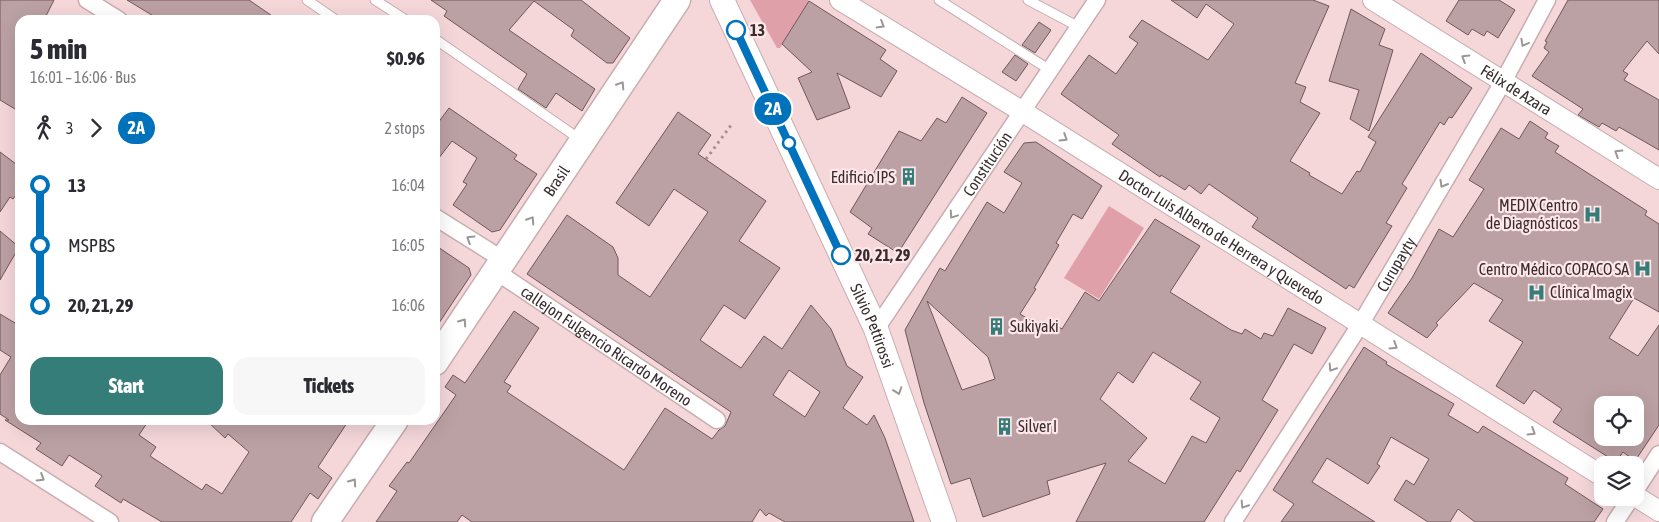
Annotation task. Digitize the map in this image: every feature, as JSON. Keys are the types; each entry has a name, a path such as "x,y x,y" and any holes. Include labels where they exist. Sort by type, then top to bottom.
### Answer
{"main road":[{"name":"Brasil","path":"440,355 501,267 677,0"},
{"name":"Silvio Pettirossi","path":"722,0 876,329 944,522"},
{"path":"325,522 392,425"}],"street":[{"path":"87,0 111,15"},
{"name":"Doctor Luis Alberto de Herrera y Quevedo","path":"840,0 1023,112 1594,471"},
{"name":"Constitución","path":"876,329 1023,112 1096,0"},
{"name":"Félix de Azara","path":"1373,0 1659,179"},
{"name":"Curupayty","path":"1233,522 1360,325 1503,82 1547,0"},
{"name":"callejon Fulgencio Ricardo Moreno","path":"440,222 717,420"},
{"path":"0,452 110,522"},
{"path":"1644,477 1659,454"},
{"path":"1644,502 1659,511"},
{"path":"1615,522 1626,506"}],"lane":[{"path":"307,0 329,15"},
{"path":"375,0 398,15"},
{"path":"938,0 1050,70"},
{"path":"1028,0 1079,27"},
{"path":"440,43 513,96 583,142"}],"path":[{"path":"706,159 732,124"}],"shaded area":[{"path":"750,0 809,1 780,48 777,48"},
{"path":"1109,206 1144,228 1099,299 1064,278"}],"building":[{"path":"0,0 54,0 46,15 15,15 15,109 0,100"},
{"path":"127,0 249,0 271,15 152,15"},
{"path":"431,0 581,0 630,38 613,63 607,63 571,36 574,30 534,1 509,30 595,89 582,111 556,93 546,108 518,89 527,74 444,16 447,11"},
{"path":"1171,0 1313,0 1329,6 1295,83 1306,87 1300,102 1320,113 1290,161 1310,173 1309,175 1342,194 1357,171 1360,172 1376,142 1368,137 1421,53 1472,88 1452,118 1449,117 1444,125 1440,122 1402,184 1407,188 1386,223 1392,226 1354,288 1349,285 1346,289 1252,227 1258,218 1209,184 1201,194 1189,185 1185,190 1161,175 1160,177 1112,144 1119,135 1061,94 1089,55 1116,74 1138,43 1129,37 1142,20 1208,60 1234,24 1206,4 1197,18"},
{"path":"1459,0 1499,0 1515,10 1498,38 1487,31 1484,36 1472,29 1468,35 1446,21"},
{"path":"1568,0 1659,0 1659,54 1647,41 1623,71 1628,74 1624,80 1659,100 1659,150 1619,127 1616,131 1602,123 1599,127 1578,115 1583,109 1532,76 1549,52 1544,48 1547,42 1545,41"},
{"path":"809,1 886,50 880,59 897,71 881,97 837,73 850,108 817,120 798,78 812,72 782,44"},
{"path":"1351,9 1385,29 1379,45 1393,50 1369,131 1350,119 1359,90 1329,81"},
{"path":"1039,22 1051,30 1035,53 1022,45"},
{"path":"1015,55 1028,64 1016,81 1002,72"},
{"name":"Edificio IPS","path":"962,97 987,113 898,253 868,234 872,228 850,212 899,131 921,141 937,118 946,123"},
{"path":"449,108 517,155 514,159 537,174 500,230 492,232 453,205 467,184 463,182 477,158 452,141 440,157 440,120"},
{"path":"678,112 711,135 698,154 766,201 739,241 780,268 745,319 724,305 700,340 741,368 764,336 782,349 811,305 831,329 847,366 863,377 843,408 867,425 874,415 885,438 914,522 785,522 769,513 766,516 760,509 752,522 472,522 462,515 457,522 376,522 397,491 389,486 407,462 409,463 435,425 440,425 440,418 456,395 445,387 453,375 465,383 514,311 539,328 504,382 511,386 507,392 624,470 665,408 712,439 725,426 731,412 527,274 567,215 613,247 618,258 618,275 650,297 708,212 674,189 649,226 616,203","holes":["789,370 820,392 805,417 773,395"]},
{"path":"1530,121 1548,133 1545,138 1559,146 1555,152 1647,211 1645,215 1659,224 1659,312 1634,298 1609,338 1638,356 1659,325 1659,425 1638,456 1628,456 1623,452 1620,456 1607,456 1553,422 1562,409 1534,390 1524,404 1496,386 1523,342 1489,321 1503,300 1474,283 1436,323 1438,325 1427,338 1388,313 1412,278 1439,229 1453,237 1484,189 1469,180 1501,128 1519,139"},
{"path":"1036,142 1102,186 1082,219 1073,214 1056,243 1059,245 1034,288 1036,289 1020,314 1045,329 1050,322 1062,329 1085,292 1099,301 1155,219 1200,246 1170,292 1231,330 1242,334 1245,329 1261,339 1264,333 1273,336 1288,308 1326,328 1312,354 1294,344 1262,400 1278,410 1240,472 1237,470 1204,522 1076,522 1106,463 1047,481 1050,494 983,517 970,478 951,484 924,403 905,330 940,268 945,271 987,202 1004,213 1022,183 1004,172 1024,143","holes":["927,301 988,357 995,379 962,390","1153,352 1201,382 1190,399 1220,418 1206,443 1192,436 1165,484 1128,461 1147,438 1100,399 1118,372 1133,383"]},
{"path":"0,152 15,163 15,196 13,199 10,197 0,212"},
{"path":"0,231 15,244 15,254 0,280"},
{"path":"440,248 469,268 471,275 440,322"},
{"path":"0,314 15,323 15,425 146,425 139,435 156,447 150,456 202,490 206,484 222,494 249,452 228,434 225,438 211,425 346,425 318,467 332,478 318,499 310,493 291,522 162,522 123,499 121,503 95,486 102,476 69,455 62,466 36,449 41,443 5,420 9,420 0,414 0,375 11,357 0,350"},
{"path":"1364,347 1387,362 1386,364 1454,404 1448,415 1478,433 1483,426 1568,478 1565,484 1594,503 1594,506 1603,509 1594,522 1475,522 1458,509 1450,522 1428,522 1394,500 1406,480 1414,485 1429,459 1391,437 1377,464 1380,466 1368,484 1327,458 1312,482 1375,522 1281,522 1294,504 1273,490"}],"bus line":[{"name":"2A","path":"736,30 841,255"}],"place":[{"name":"13","path":"736,30"},
{"name":"Edificio IPS","path":"909,177"},
{"name":"MEDIX Centro de Diagnósticos","path":"1592,214"},
{"name":"20, 21, 29","path":"841,255"},
{"name":"Centro Médico COPACO SA","path":"1643,269"},
{"name":"Clínica Imagix","path":"1536,292"},
{"name":"Sukiyaki","path":"996,326"},
{"name":"Silver I","path":"1004,426"}]}
